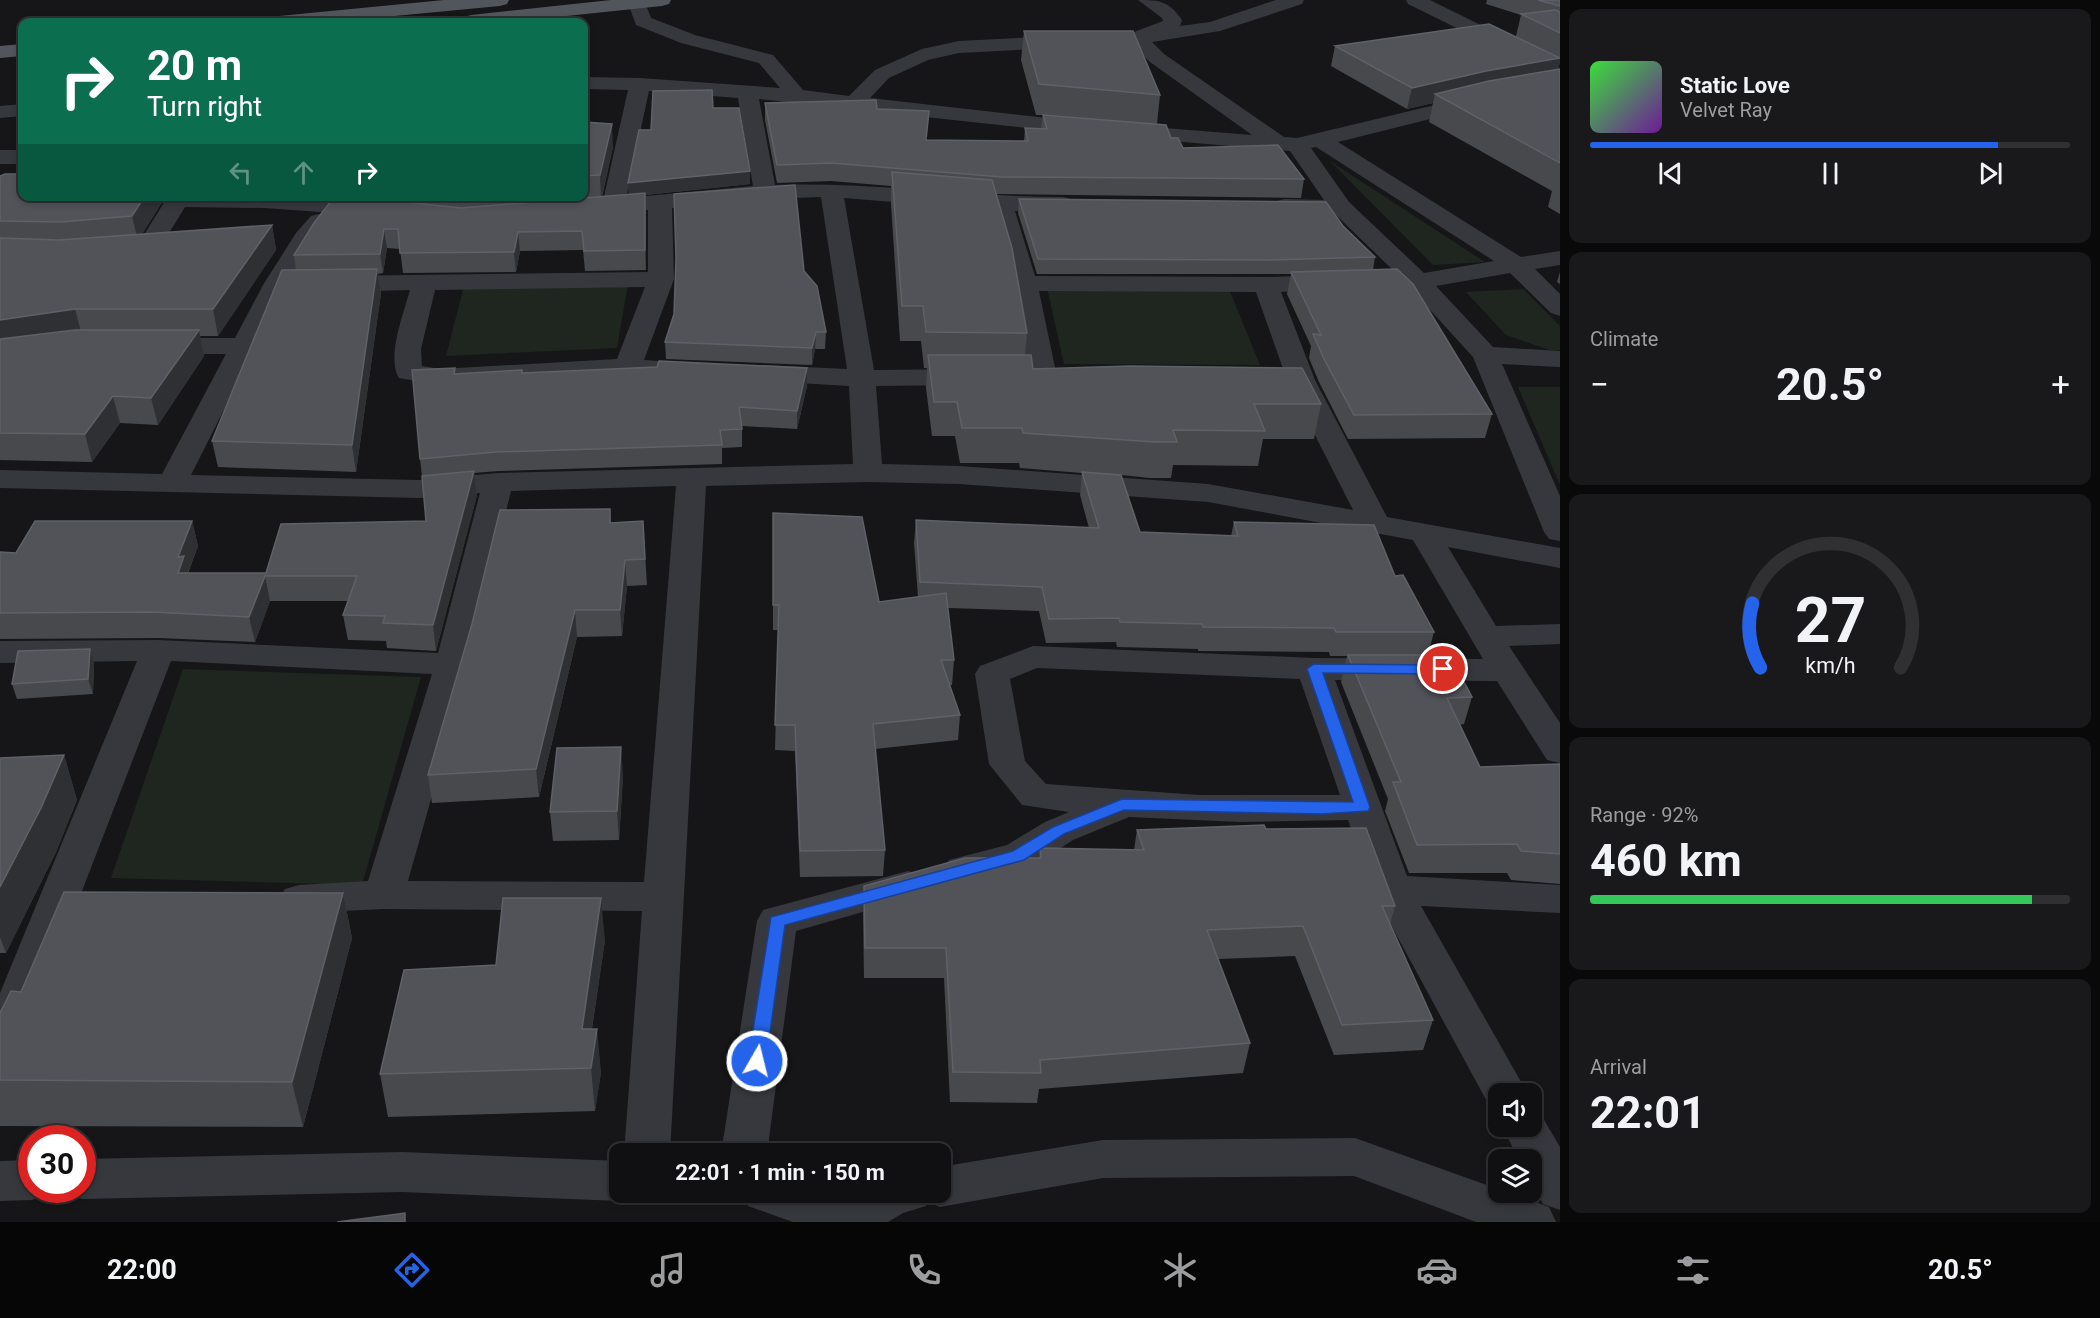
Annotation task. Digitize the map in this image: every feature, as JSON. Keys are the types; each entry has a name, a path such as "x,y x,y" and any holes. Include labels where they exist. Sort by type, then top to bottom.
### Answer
{"main road":[{"path":"319,18 500,0"},
{"path":"493,18 662,0"},
{"path":"0,52 18,50"}],"street":[{"path":"1137,38 1171,25 1173,20 1169,14 1147,0"},
{"path":"854,102 882,74 922,55 959,47 1137,38 1213,27 1295,0"},
{"path":"1415,0 1529,57"},
{"path":"637,3 644,21 688,39 766,59 797,96"},
{"path":"1137,38 1156,58 1298,142 1515,264 1560,308"},
{"path":"588,83 640,84 797,96 1064,126 1176,136 1298,142 1394,123 1481,100 1560,86"},
{"path":"613,207 640,84"},
{"path":"747,92 765,192"},
{"path":"0,112 18,110"},
{"path":"606,138 628,138"},
{"path":"1298,142 1341,207 1418,281 1485,355 1560,532"},
{"path":"0,157 18,157"},
{"path":"831,190 862,378 868,473"},
{"path":"579,210 765,192 831,190 1001,204 1083,205"},
{"path":"146,251 177,201"},
{"path":"172,483 243,346 295,284 294,239 332,201"},
{"path":"339,201 397,211"},
{"path":"628,367 662,279 660,203"},
{"path":"424,284 408,350 409,372 440,377 628,367 862,378 1032,377 1025,283 1001,204"},
{"path":"1259,206 1341,207"},
{"path":"1025,283 1266,285 1418,281 1560,258"},
{"path":"295,284 662,279"},
{"path":"1266,285 1289,380 1374,522"},
{"path":"128,346 243,346"},
{"path":"1485,355 1560,359"},
{"path":"0,479 419,489 498,482 692,477 868,473 959,476 1208,493 1560,558"},
{"path":"648,1143 692,477"},
{"path":"384,895 452,664 498,482"},
{"path":"1425,534 1486,637 1560,751"},
{"path":"1486,637 1560,634"},
{"path":"0,652 158,650 452,664"},
{"path":"0,1046 70,910 158,650"},
{"path":"1363,807 1322,809 1122,805 1035,796 1007,764 992,674 1033,657 1314,669 1507,670"},
{"path":"1314,669 1392,890 1500,1083"},
{"path":"746,1143 777,921 1018,856 1059,831 1122,805"},
{"path":"1392,890 1560,899"},
{"path":"266,900 384,895 663,897"},
{"path":"1530,1137 1560,1190"},
{"path":"951,1185 1103,1159 1355,1157 1532,1222"},
{"path":"96,1179 402,1172 609,1180"},
{"path":"0,1181 18,1180"},
{"path":"797,1203 849,1221 879,1203"}],"shaded area":[{"path":"1330,161 1485,262 1433,265"},
{"path":"628,284 617,348 446,356 464,286"},
{"path":"1047,288 1229,289 1260,365 1064,364"},
{"path":"1523,289 1560,326 1560,350 1549,350 1506,335 1466,292"},
{"path":"1518,387 1560,387 1560,485"},
{"path":"183,669 421,677 362,885 111,878"}],"building":[{"path":"1538,0 1560,0 1560,6"},
{"path":"1555,10 1560,12 1560,33 1521,14"},
{"path":"1489,24 1560,58 1486,71 1412,88 1335,46"},
{"path":"1024,31 1133,31 1160,95 1039,84"},
{"path":"1560,69 1560,163 1435,94 1489,81"},
{"path":"712,90 713,108 739,108 750,171 628,183 639,130 651,130 653,91"},
{"path":"876,100 877,109 929,111 926,140 1028,141 1025,128 1047,129 1043,115 1166,125 1171,138 1178,138 1183,148 1278,145 1304,179 1002,177 831,163 777,165 765,103"},
{"path":"588,122 612,124 600,175 588,176"},
{"path":"892,172 992,180 1012,248 1027,333 926,332 923,306 902,306"},
{"path":"18,174 18,201 142,201 132,216 60,222 0,221 0,176"},
{"path":"795,185 804,271 817,286 826,332 816,332 812,348 665,342 674,314 676,259 674,194"},
{"path":"645,193 645,250 584,251 582,231 518,232 514,252 400,253 398,229 384,229 380,254 294,255 331,201 396,201 461,208 547,201 588,201 588,198"},
{"path":"1019,199 1326,202 1343,226 1375,257 1269,260 1038,259"},
{"path":"272,225 213,309 75,309 0,320 0,238 59,240"},
{"path":"377,269 352,445 212,441 282,270"},
{"path":"1397,269 1413,284 1492,414 1354,415 1324,359 1313,334 1321,335 1291,272"},
{"path":"75,330 199,330 151,398 113,396 85,434 0,433 0,339"},
{"path":"928,355 1031,355 1033,369 1129,366 1302,368 1321,404 1254,404 1265,431 1173,430 1177,442 1023,433 1022,428 962,428 957,402 934,402"},
{"path":"659,361 807,368 797,411 739,407 742,429 720,430 722,445 496,452 420,459 412,370 455,368 454,374 522,370 522,373 657,367"},
{"path":"474,471 433,625 383,623 385,616 343,615 357,576 265,576 249,617 152,612 0,613 0,552 16,553 35,521 192,521 178,557 184,556 178,573 266,573 281,524 426,521 422,476"},
{"path":"1082,472 1121,475 1140,532 1238,536 1234,522 1374,525 1395,576 1403,575 1434,632 1336,632 1334,628 1203,627 1202,624 1120,622 1119,618 1049,619 1042,587 920,582 916,520 1099,528"},
{"path":"610,509 610,523 643,521 645,559 625,560 620,610 575,610 536,769 428,775 472,624 500,510"},
{"path":"773,513 862,517 879,602 946,593 954,660 941,660 960,715 873,724 885,850 800,851 795,725 775,725 779,605 773,605"},
{"path":"90,649 88,679 12,684 18,651"},
{"path":"1348,655 1450,655 1472,697 1447,698 1480,767 1560,764 1560,854 1521,851 1517,844 1417,845 1393,782 1401,782"},
{"path":"621,747 617,811 550,812 557,748"},
{"path":"64,755 41,808 0,887 0,758"},
{"path":"1264,825 1266,829 1366,828 1395,906 1382,906 1433,1020 1342,1025 1303,926 1207,930 1250,1043 1040,1060 1041,1073 953,1072 946,948 865,948 864,886 965,858 1041,858 1040,848 1144,850 1137,830"},
{"path":"64,892 343,893 292,1082 0,1080 0,1013 11,991 21,992"},
{"path":"503,898 601,898 582,1029 597,1029 591,1068 380,1074 404,970 496,965"},
{"path":"405,1213 405,1222 337,1222"}],"route":[{"path":"757,1061 777,921 1018,856 1059,831 1122,805 1322,809 1363,807 1314,669 1443,669"}]}
